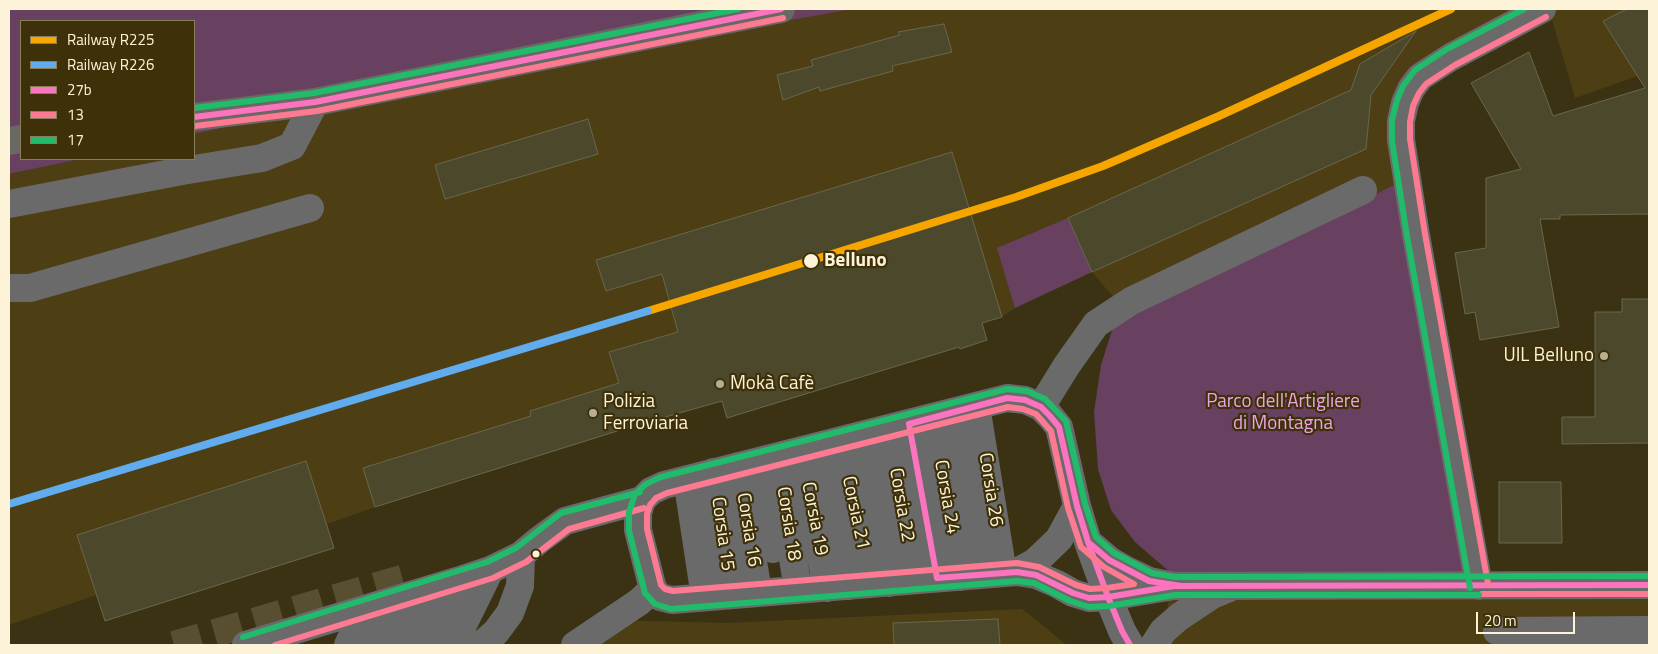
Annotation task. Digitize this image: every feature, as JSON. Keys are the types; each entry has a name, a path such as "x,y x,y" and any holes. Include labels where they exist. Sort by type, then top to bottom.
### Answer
{"main road":[{"path":"195,117 315,102 781,9"}],"street":[{"path":"1479,586 1416,236 1401,140 1401,121 1405,103 1411,89 1420,77 1451,57 1542,9"},
{"path":"9,204 182,171 262,158 292,146 315,102"},
{"path":"1041,407 1067,365 1096,324 1131,301 1363,190"},
{"path":"9,288 30,288 310,208"},
{"path":"1130,645 1108,597 1088,542 1077,506 1058,427 1041,407 1025,400 1007,398 664,485 651,491 642,500 638,512 638,530 653,589 660,597 672,600 925,580 1036,575 1073,593 1090,598 1108,597 1174,586 1649,585"},
{"path":"925,580 932,418"},
{"path":"925,580 932,418"},
{"name":"Corsia 21","path":"789,454 925,580"},
{"name":"Corsia 19","path":"789,454 925,580"},
{"name":"Corsia 18","path":"779,592 789,454"},
{"name":"Corsia 16","path":"779,592 789,454"},
{"name":"Corsia 15","path":"718,596 789,454"},
{"path":"687,479 718,596"},
{"path":"255,644 307,635 365,609 457,582 490,570 522,556 539,540 565,521 642,500"},
{"path":"925,580 1035,562 1059,539 1077,506"},
{"path":"1088,542 1109,560 1128,571 1149,581 1174,586"},
{"path":"481,645 496,632 510,613 520,586 522,556"},
{"path":"453,645 490,570"},
{"path":"425,645 457,582"},
{"path":"1154,645 1163,631 1179,617 1212,595 1232,586"},
{"path":"575,645 639,602 653,589"},
{"path":"402,645 427,590"},
{"path":"374,645 395,600"},
{"path":"348,645 365,609"},
{"path":"1497,631 1649,630"}],"shaded area":[{"path":"852,9 1649,9 1649,72 1575,98 1551,16 1426,81 1407,121 1405,179 1378,193 1120,305 1092,272 1019,305 1002,317 628,428 375,507 327,524 334,548 105,621 96,595 9,625 9,174 75,160 195,160 195,134 331,104"},
{"path":"1171,573 1649,580 1649,645 1164,645"},
{"path":"1022,609 1067,645 580,645 608,620 727,623"}],"green space":[{"path":"9,9 852,9 331,104 195,134 195,20 20,20 20,160 75,160 9,174"},
{"name":"Parco dell'Artigliere di Montagna","path":"1405,179 1483,580 1171,573 1135,542 1111,510 1098,469 1094,412 1101,365 1120,305 1378,193"},
{"path":"1068,218 1092,272 1015,308 997,248"}],"building":[{"path":"1627,9 1649,9 1649,214 1560,215 1560,219 1540,219 1559,327 1480,340 1475,312 1465,314 1455,253 1486,248 1486,178 1521,169 1471,83 1529,52 1553,116 1645,88 1603,21"},
{"path":"944,24 952,52 892,66 893,71 820,91 819,87 783,100 777,75 813,66 811,60 900,35 898,32"},
{"path":"1416,31 1371,95 1366,149 1092,272 1068,218 1351,90 1360,64"},
{"path":"588,119 598,154 445,199 435,165"},
{"path":"952,152 1002,317 982,323 987,340 727,418 722,401 630,427 375,507 363,468 531,416 530,411 619,383 609,352 678,332 662,274 606,291 596,260"},
{"path":"1622,299 1649,299 1649,443 1562,444 1562,417 1595,417 1595,312 1622,312"},
{"path":"306,461 334,548 105,621 77,535"},
{"path":"1499,482 1561,482 1562,543 1499,543"},
{"path":"998,619 1000,645 894,645 893,623"}],"tunnel":[{"path":"174,645 405,578 414,619"}],"rail line":[{"name":"R225","path":"648,311 1016,197 1103,166 1219,116 1451,9"},
{"name":"R226","path":"9,504 648,311"}],"transit line":[{"name":"17","path":"195,108 314,93 738,9"},
{"name":"27b","path":"195,117 315,102 781,9"},
{"name":"17","path":"1470,588 1407,236 1392,141 1392,120 1403,86 1415,70 1447,49 1524,9"},
{"name":"13","path":"1488,584 1425,234 1410,139 1410,122 1413,106 1426,84 1455,65 1546,17"},
{"name":"13","path":"195,126 317,111 783,18"},
{"name":"17","path":"1479,595 1175,595 1109,606 1089,607 1070,601 1034,583 1017,581 671,609 655,604 645,593 629,531 629,512 635,494 646,484 661,477 1007,389 1027,391 1045,399 1066,421 1085,504 1096,537 1114,553 1152,573 1175,577 1649,576"},
{"name":"27b","path":"909,424 1007,398 1025,400 1041,407 1059,427 1077,506 1088,542 1108,597 1130,645"},
{"name":"13","path":"1008,407 1023,409 1036,414 1051,431 1068,508 1081,547 1104,567 1134,584 1090,589 1076,585 1039,567 1017,563 673,591 665,589 661,585 647,529 647,514 650,505 656,498 667,493 1008,407"},
{"name":"27b","path":"909,424 937,578"},
{"name":"17","path":"243,637 487,562 516,548 561,513 640,492"},
{"name":"13","path":"275,645 493,578 526,562 569,529 644,508"},
{"name":"27b","path":"1088,542 1109,560 1149,581 1181,586"},
{"name":"27b","path":"937,578 1017,572 1036,575 1073,593 1089,598 1108,597 1174,586 1649,585"},
{"name":"13","path":"1482,594 1649,594"}],"place":[{"name":"Belluno","path":"811,261"},
{"name":"UIL Belluno","path":"1604,356"},
{"name":"Mokà Cafè","path":"720,384"},
{"name":"Polizia Ferroviaria","path":"593,413"}]}
